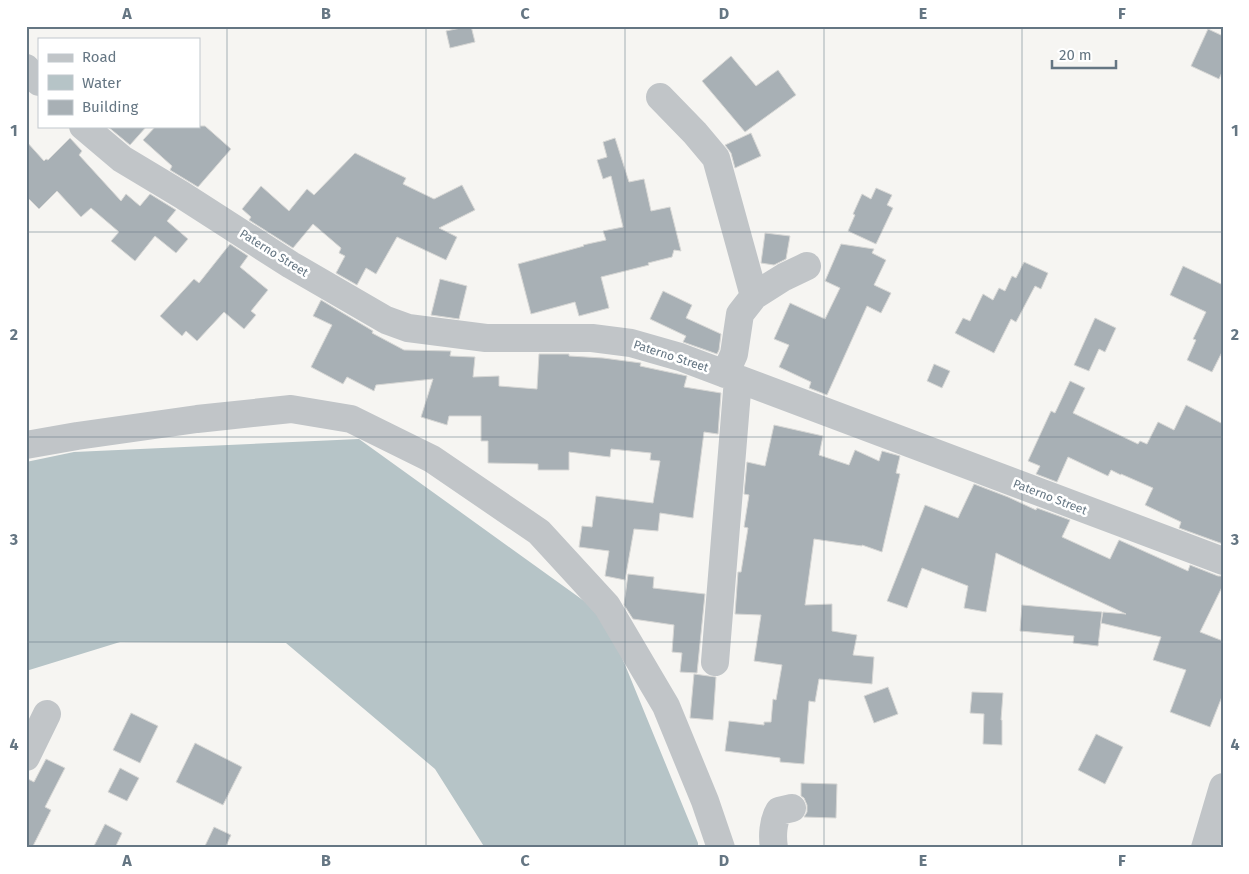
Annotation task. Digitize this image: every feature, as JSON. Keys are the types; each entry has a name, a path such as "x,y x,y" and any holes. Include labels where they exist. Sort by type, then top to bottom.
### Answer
{"street":[{"path":"26,68 38,81"},
{"path":"660,97 716,158 754,296"},
{"name":"Paterno Street","path":"85,128 122,159 291,265 386,320 408,328 486,338 592,338 631,343 680,357 1223,561"},
{"path":"715,662 731,377 740,314 754,296 784,277 807,266"},
{"path":"26,445 77,436 291,408 351,419 432,459 539,532 607,606 666,706 706,801 721,848"},
{"path":"26,756 47,714"},
{"path":"1205,848 1223,787"},
{"path":"774,848 775,818 779,811 792,808"}],"water":[{"path":"359,439 605,616 698,843 698,848 485,848 435,769 286,643 120,642 26,671 26,462 74,452"}],"building":[{"path":"471,26 475,42 450,48 446,31"},
{"path":"1208,29 1223,36 1223,70 1219,79 1191,66"},
{"path":"731,56 756,86 778,70 796,95 745,132 702,81"},
{"path":"200,126 205,126 231,149 198,187 170,170 172,166 143,140 154,128 200,128"},
{"path":"109,128 145,128 130,145"},
{"path":"751,133 761,156 735,168 731,153 725,145"},
{"path":"70,138 82,151 79,155 121,201 126,194 140,206 150,194 176,210 167,221 188,239 176,253 155,236 135,261 111,241 119,232 91,208 81,217 57,191 39,209 26,196 26,141 44,161 48,160"},
{"path":"615,138 629,182 644,179 651,211 670,207 681,251 674,250 672,257 648,263 649,265 601,277 609,308 579,316 575,302 531,314 518,264 606,240 603,231 623,227 611,176 603,179 597,160 607,157 603,142"},
{"path":"355,153 406,178 403,184 434,199 462,185 475,210 439,228 457,237 446,260 397,237 376,274 366,268 357,285 336,273 345,256 339,253 341,248 313,224 293,248 249,220 251,217 242,209 261,186 289,211 307,189 314,195"},
{"path":"876,188 892,195 887,205 893,208 876,244 848,231 862,194 871,199"},
{"path":"765,233 790,236 786,259 774,265 761,263"},
{"path":"230,244 248,256 240,267 268,290 251,311 256,315 244,329 224,312 197,341 186,331 182,336 160,316 194,279 199,283"},
{"path":"841,244 874,249 872,253 886,260 874,285 891,293 881,313 867,306 827,395 809,388 811,382 779,367 789,345 774,339 790,303 825,319 840,288 825,281"},
{"path":"1024,262 1048,273 1041,289 1035,286 1016,322 1011,319 994,353 955,333 963,318 970,321 983,294 993,300 999,288 1005,291 1012,276 1016,278"},
{"path":"1183,266 1221,284 1223,280 1223,350 1212,372 1187,360 1196,340 1193,339 1206,312 1170,295"},
{"path":"440,279 467,286 459,319 431,315"},
{"path":"663,291 692,305 686,318 721,334 717,354 683,342 686,336 650,319"},
{"path":"321,300 373,331 372,333 404,350 451,351 450,356 475,357 473,377 499,376 499,386 537,389 539,354 569,354 569,356 641,363 640,366 687,376 684,387 721,393 718,434 704,432 693,518 660,513 658,531 634,529 625,580 605,576 609,551 579,547 582,526 592,527 596,496 653,503 660,461 650,460 651,453 611,449 610,457 569,452 569,470 538,470 538,464 488,463 488,441 481,441 481,416 449,416 447,425 421,417 433,379 376,385 374,391 347,377 343,384 311,367 332,325 313,316"},
{"path":"1095,318 1116,328 1105,352 1099,349 1089,371 1074,365"},
{"path":"934,364 950,371 942,388 927,381"},
{"path":"1070,381 1085,388 1073,413 1138,444 1140,441 1147,444 1158,422 1174,430 1186,405 1223,424 1223,544 1179,528 1181,522 1145,505 1153,488 1111,470 1108,476 1068,457 1057,482 1036,474 1040,466 1028,461 1051,411 1055,413"},
{"path":"774,425 823,436 819,455 849,465 855,450 879,461 882,451 900,456 896,473 900,474 882,552 862,545 814,539 805,605 832,604 832,631 857,635 853,655 874,657 872,684 819,679 815,702 809,701 804,764 780,762 780,758 725,751 729,721 764,725 764,722 771,722 773,699 776,700 782,665 754,661 761,615 735,614 738,572 741,572 748,528 744,527 749,495 744,494 747,462 765,466"},
{"path":"974,484 1036,510 1037,508 1070,520 1062,537 1110,559 1119,540 1188,571 1190,565 1218,576 1223,576 1223,585 1200,632 1223,641 1223,694 1210,727 1170,712 1186,670 1153,660 1161,637 1101,623 1103,612 1126,614 996,553 986,612 964,608 968,586 922,568 907,608 887,601 925,505 958,518"},
{"path":"628,574 654,577 653,588 705,594 697,673 680,672 682,653 672,652 674,625 633,619 624,605"},
{"path":"1022,605 1102,612 1098,646 1073,643 1074,636 1020,631"},
{"path":"694,674 716,677 713,720 690,718"},
{"path":"888,687 898,714 874,723 864,696"},
{"path":"972,692 1003,693 1002,745 983,744 984,714 970,713"},
{"path":"131,713 158,726 140,763 113,750"},
{"path":"1096,734 1123,747 1105,784 1078,770"},
{"path":"195,743 242,767 223,805 176,782"},
{"path":"46,759 65,768 45,807 51,810 32,848 26,848 26,778 34,782"},
{"path":"120,768 139,778 127,801 108,792"},
{"path":"801,783 837,784 836,818 804,817 807,812 807,805 801,796"},
{"path":"105,824 122,833 115,848 93,848"},
{"path":"214,827 231,835 225,848 204,848"}]}
